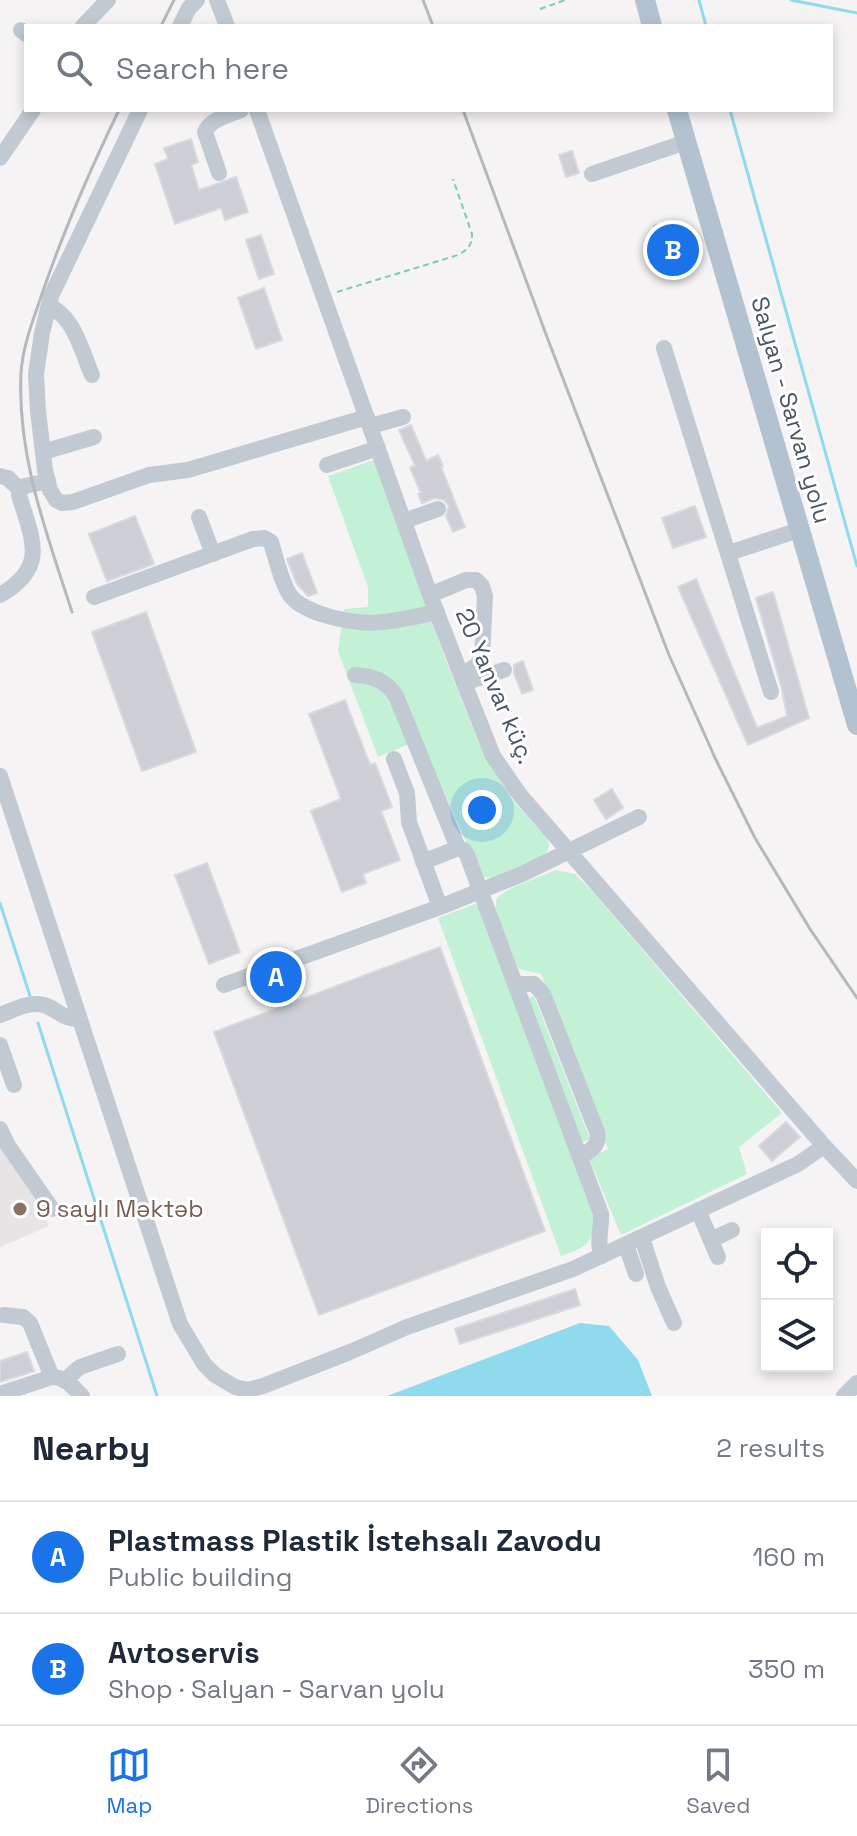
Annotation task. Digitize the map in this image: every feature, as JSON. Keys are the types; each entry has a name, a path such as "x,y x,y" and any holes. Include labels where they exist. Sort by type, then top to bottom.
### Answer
{"main road":[{"path":"645,0 651,24"},
{"name":"Salyan - Sarvan yolu","path":"678,112 857,725"}],"street":[{"path":"181,24 197,0"},
{"path":"217,0 226,24"},
{"path":"84,24 101,2"},
{"path":"0,158 32,112"},
{"path":"139,112 51,296 42,333 36,374 38,411 48,481 56,500 73,502 149,475 188,470 369,422 403,417"},
{"path":"219,173 206,127 236,112"},
{"name":"20 Yanvar küç.","path":"258,112 430,595 493,756 506,778 569,852 857,1181"},
{"path":"592,174 686,142"},
{"path":"49,306 56,309 72,329 92,375"},
{"path":"664,348 771,692"},
{"path":"43,452 94,437"},
{"path":"327,465 378,448"},
{"path":"0,476 8,478 20,490"},
{"path":"0,595 28,572 34,554 20,490 48,481"},
{"path":"404,521 438,509"},
{"path":"199,517 213,554"},
{"path":"729,553 799,530"},
{"path":"94,597 253,539 264,538 271,542 290,594 298,603 318,613 352,623 371,624 437,612"},
{"path":"430,595 466,580 476,580 482,586 485,596 482,659 462,679"},
{"path":"462,679 504,670"},
{"path":"355,675 378,679 389,686 396,696 458,848"},
{"path":"394,759 407,793 409,822 440,907"},
{"path":"0,776 180,1324 204,1364 215,1375 245,1393 407,1327 573,1269 798,1164 824,1146"},
{"path":"224,985 481,891 639,817"},
{"path":"423,862 458,848 467,855 601,1214 599,1244 602,1256"},
{"path":"516,984 534,984 543,994 597,1132 598,1140 594,1148 580,1157"},
{"path":"0,1015 27,1005 41,1004 66,1018 79,1019"},
{"path":"0,1045 14,1085"},
{"path":"0,1129 52,1209"},
{"path":"698,1210 718,1257"},
{"path":"711,1240 732,1230"},
{"path":"634,1242 636,1274"},
{"path":"634,1242 674,1323"},
{"path":"4,1315 23,1317 30,1323 59,1379 82,1396"},
{"path":"0,1394 34,1390 80,1367 118,1354"},
{"path":"844,1396 857,1383"}],"path":[{"path":"540,9 565,0"},
{"path":"324,296 469,249 472,234 453,179"}],"shaded area":[{"name":"9 saylı Məktəb","path":"0,1143 32,1191 49,1226 0,1247"}],"green space":[{"path":"374,460 479,743 509,796 548,841 548,849 541,857 492,878 483,877 477,867 421,739 378,757 338,651 344,609 368,607 368,587 328,476"},
{"path":"556,870 575,874 592,891 782,1113 739,1147 747,1174 621,1235 589,1158 608,1149 541,974 519,969 496,912 498,897 502,894"},
{"path":"478,903 596,1220 586,1244 561,1256 438,918"},
{"path":"534,996 590,1139 581,1143 524,1000"}],"water":[{"path":"580,1323 609,1326 638,1360 652,1396 387,1396"}],"building":[{"path":"191,139 198,162 191,165 199,190 236,177 248,212 225,220 221,208 175,224 155,164 168,159 164,148"},
{"path":"572,151 579,173 566,177 559,155"},
{"path":"672,221 686,272 668,277 654,226"},
{"path":"261,235 274,274 259,279 246,240"},
{"path":"264,288 282,340 256,349 238,298"},
{"path":"411,425 426,461 438,455 465,527 453,532 446,516 449,506 444,500 435,498 422,503 410,468 415,465 399,430"},
{"path":"695,506 706,537 673,548 662,518"},
{"path":"135,516 154,564 107,581 89,534"},
{"path":"302,553 317,593 308,596 297,584 287,559"},
{"path":"696,579 757,728 787,716 756,598 773,592 809,718 748,745 678,587"},
{"path":"146,612 196,752 142,771 92,632"},
{"path":"523,661 533,690 522,694 514,665"},
{"path":"345,700 370,765 375,763 392,807 381,811 400,860 363,874 366,883 342,892 311,811 341,799 309,714"},
{"path":"612,789 623,808 606,819 594,800"},
{"path":"207,863 240,952 209,964 175,875"},
{"path":"440,947 545,1231 319,1315 214,1032"},
{"path":"786,1122 800,1137 772,1161 759,1146"},
{"path":"575,1289 580,1305 460,1344 455,1329"},
{"path":"27,1352 34,1371 0,1382 0,1361"}],"waterway":[{"path":"699,0 705,24"},
{"path":"791,0 857,13"},
{"path":"731,112 857,566"},
{"path":"0,903 30,996"},
{"path":"38,1023 157,1396"}],"railway":[{"path":"162,24 174,0"},
{"path":"423,0 432,24"},
{"path":"72,612 29,465 21,404 21,373 29,331 51,267 118,112"},
{"path":"464,112 669,655 755,838 810,929 857,998"}],"place":[{"name":"Avtoservis","path":"673,250"},
{"name":"Plastmass Plastik İstehsalı Zavodu","path":"276,977"},
{"name":"9 saylı Məktəb","path":"20,1209"}]}
